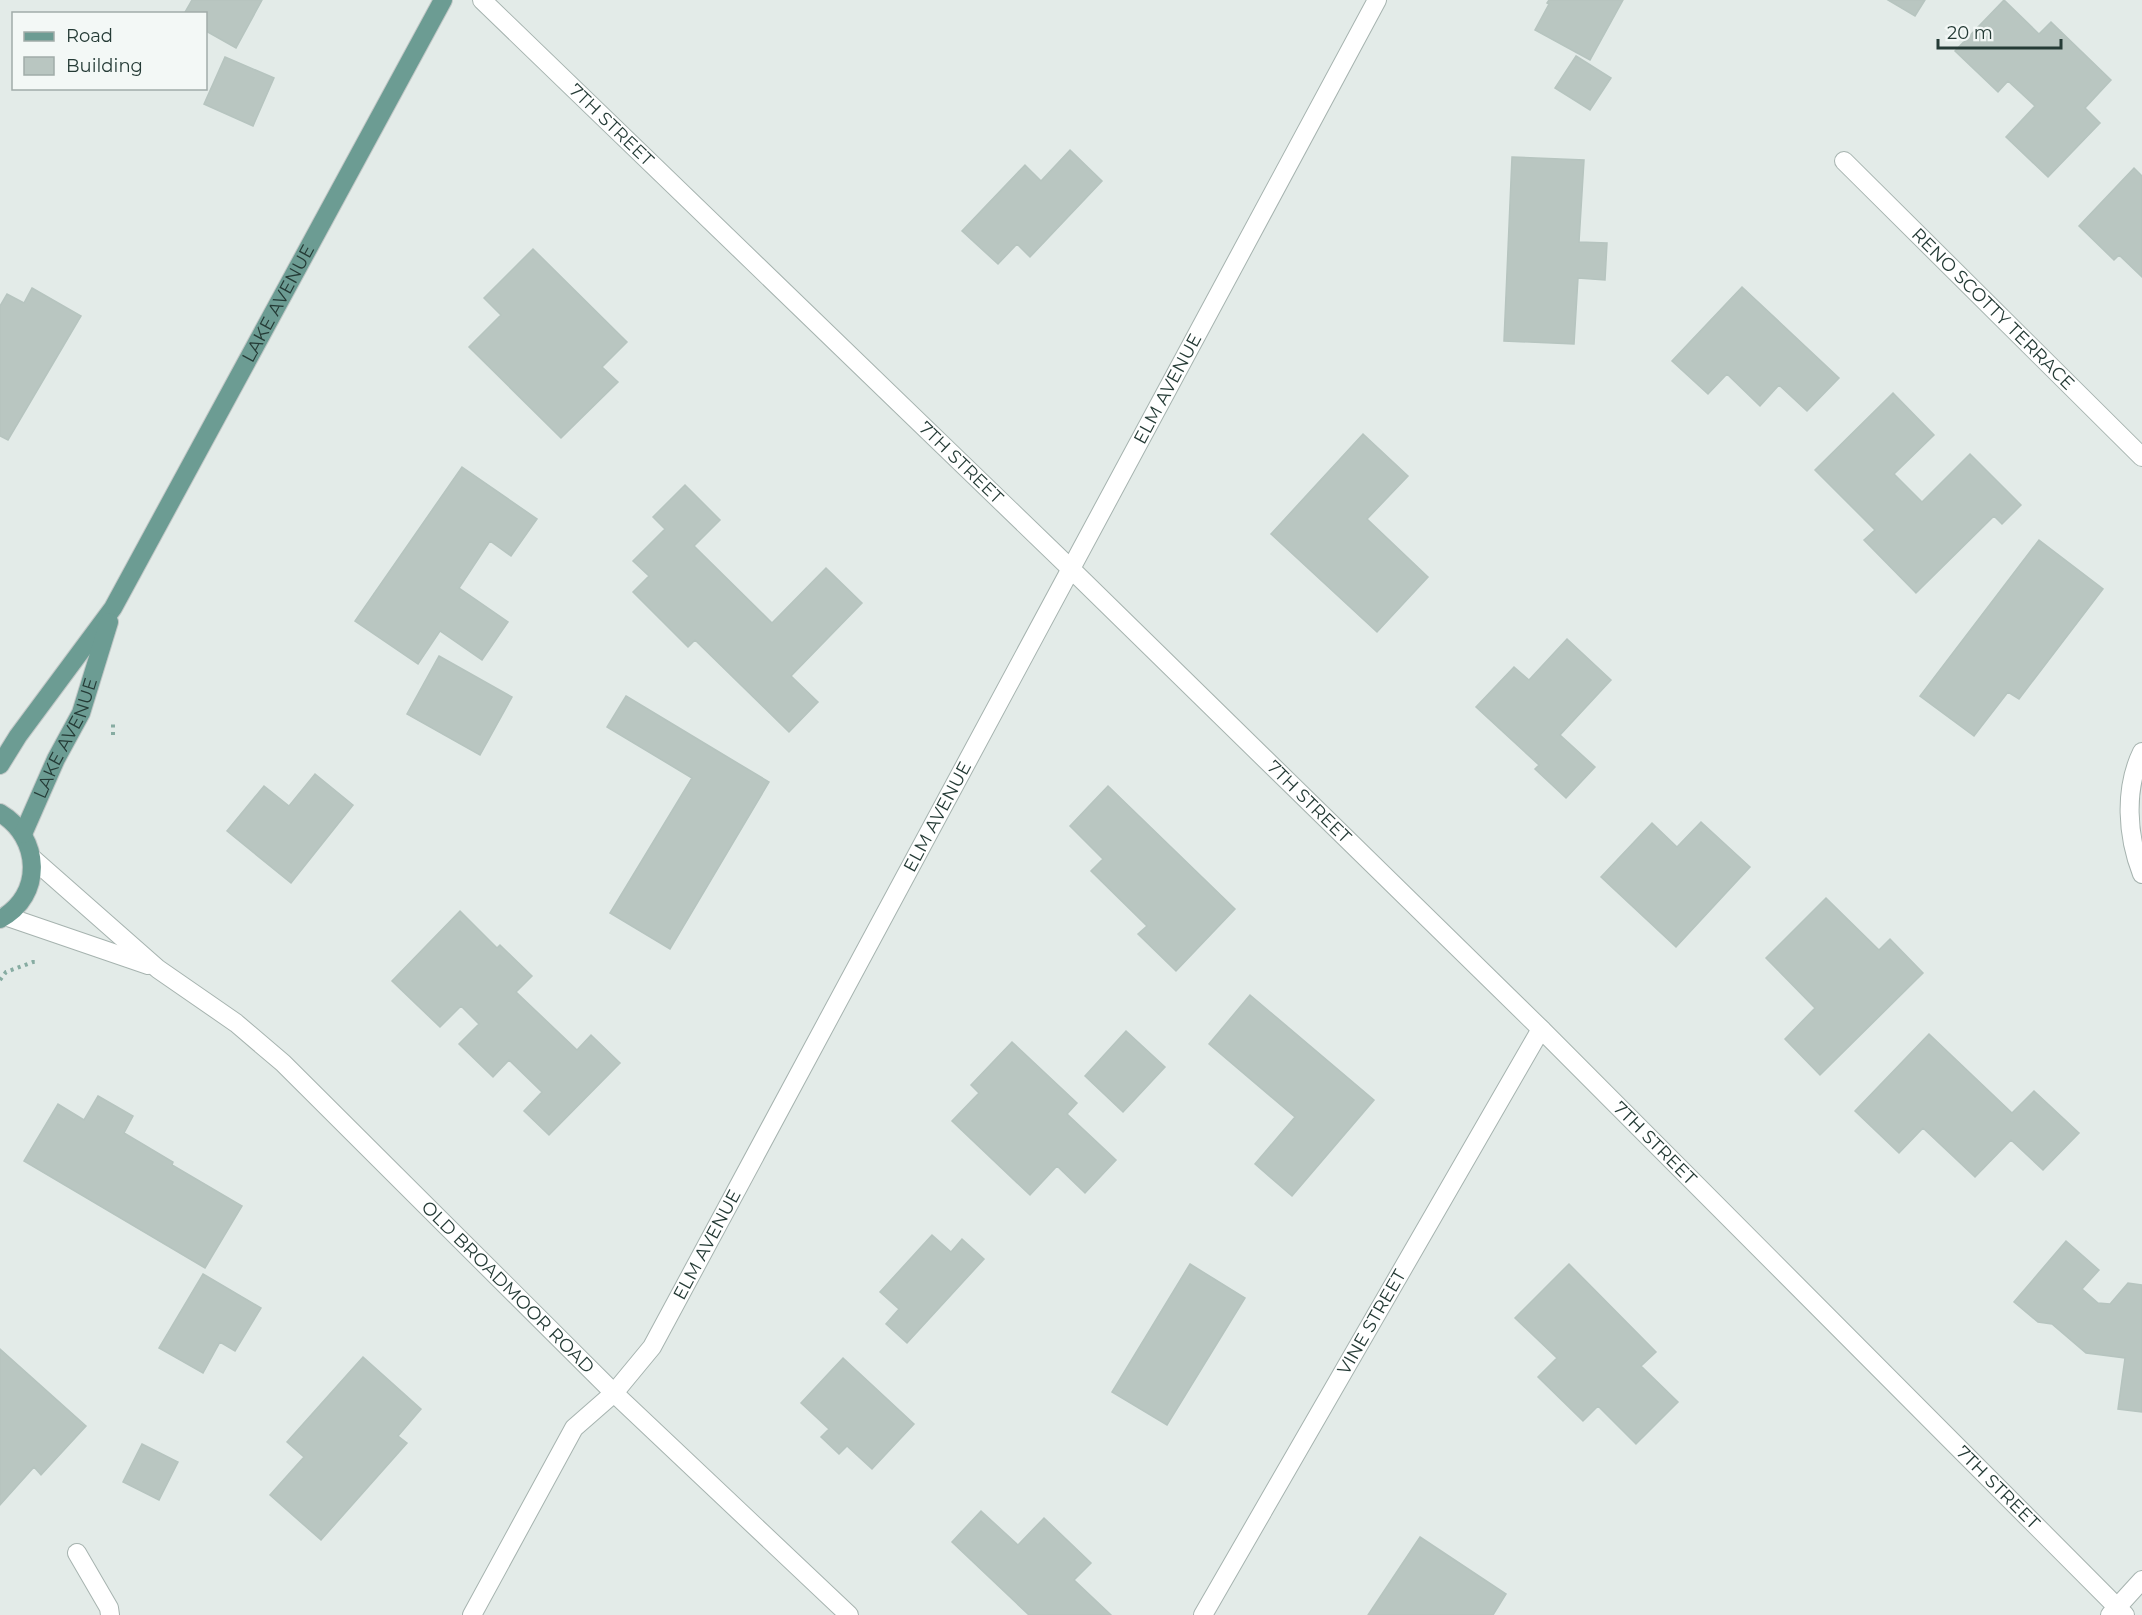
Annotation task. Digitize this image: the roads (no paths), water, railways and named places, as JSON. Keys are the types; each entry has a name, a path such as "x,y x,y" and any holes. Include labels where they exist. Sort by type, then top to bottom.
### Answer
{"main road":[{"name":"LAKE AVENUE","path":"0,765 18,736 113,608 443,0"},
{"name":"LAKE AVENUE","path":"23,834 56,759 81,713 113,608"},
{"path":"0,813 10,819 23,834 32,858 32,875 27,891 18,905 3,917"}],"street":[{"name":"7TH STREET","path":"482,0 1071,569 1541,1029 2117,1612"},
{"name":"ELM AVENUE","path":"471,1615 574,1428 614,1393 652,1347 1377,0"},
{"name":"RENO SCOTTY TERRACE","path":"1844,161 2142,457"},
{"path":"2142,752 2131,791 2130,824 2135,855 2142,874"},
{"name":"OLD BROADMOOR ROAD","path":"32,858 158,969 236,1023 283,1063 614,1393 849,1615"},
{"name":"OLD BROADMOOR ROAD","path":"3,917 158,969"},
{"name":"VINE STREET","path":"1203,1615 1541,1029"},
{"path":"77,1553 110,1615"},
{"path":"2117,1612 2142,1580"}]}
